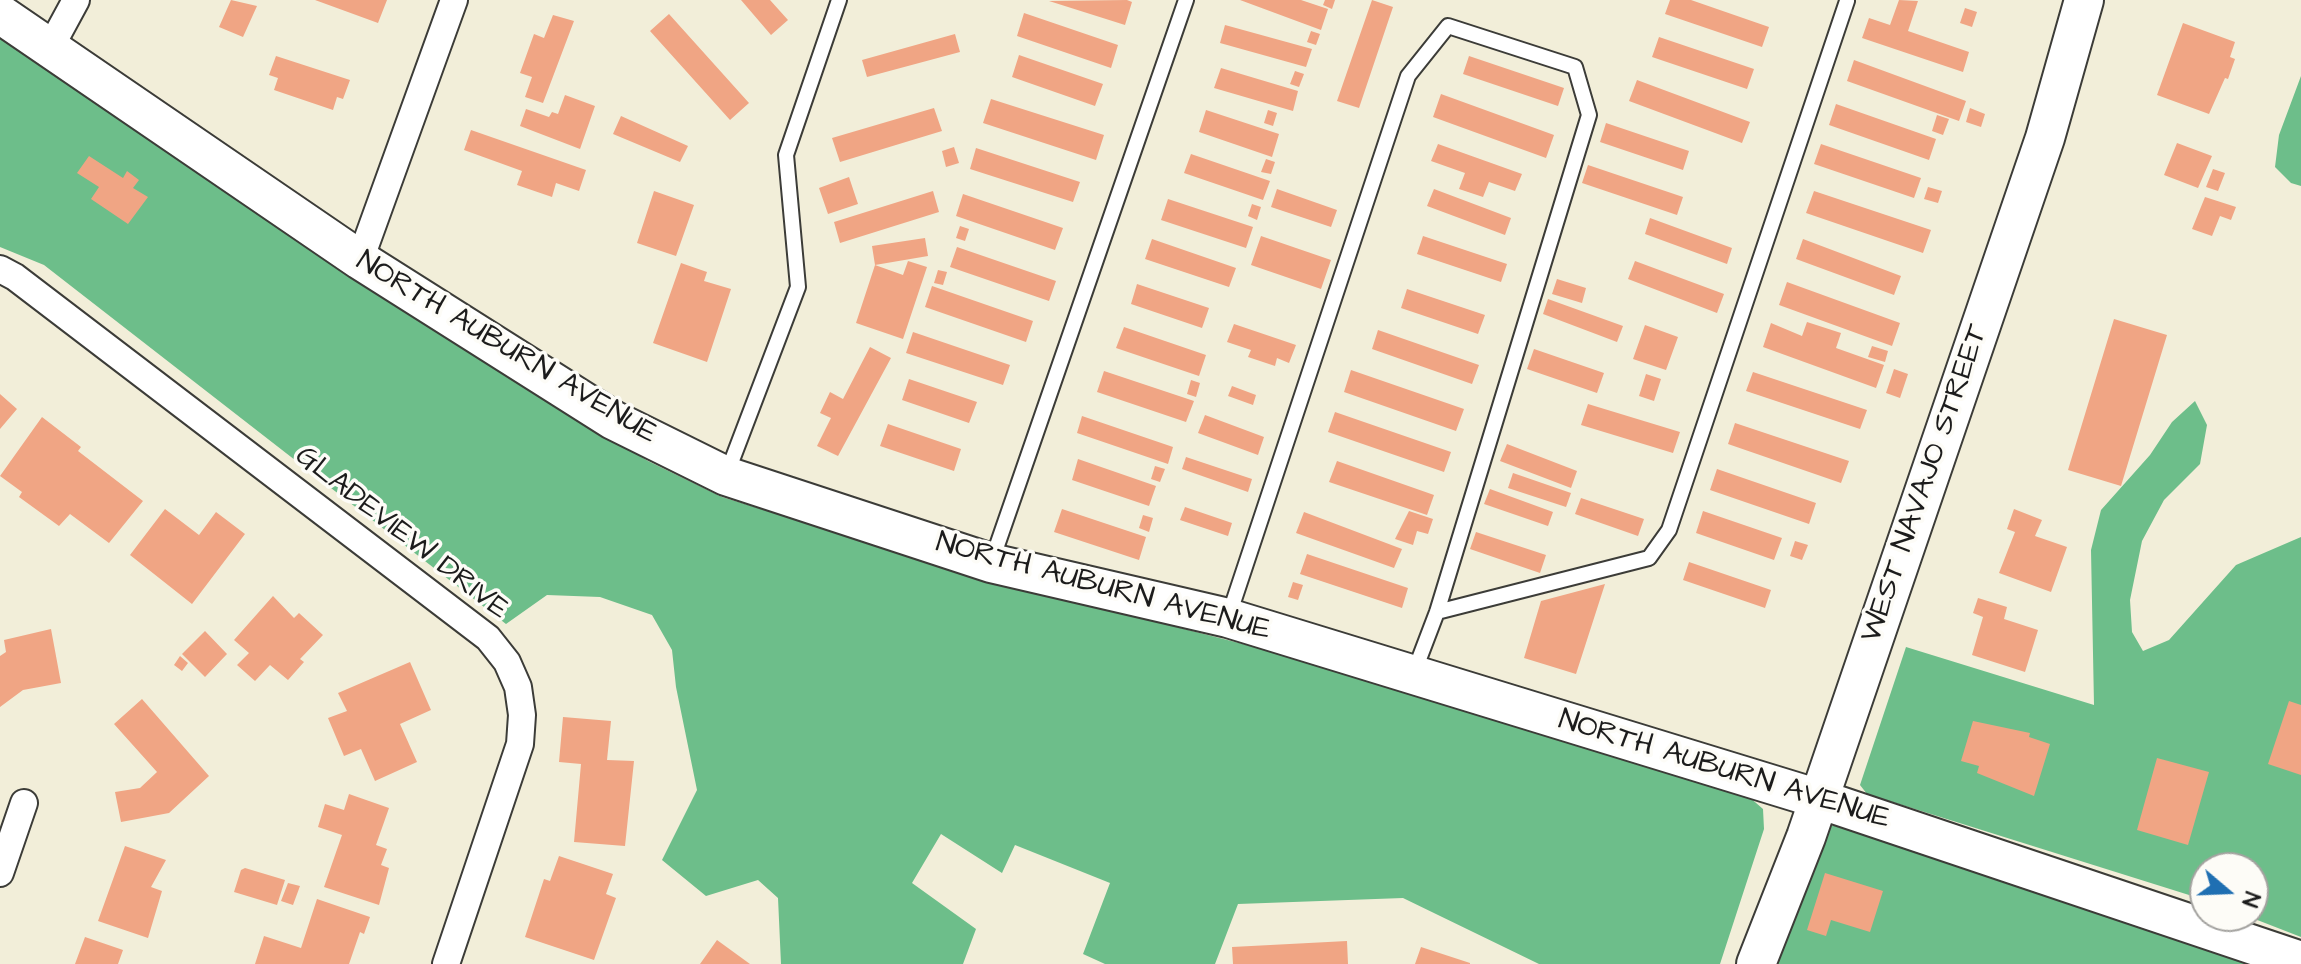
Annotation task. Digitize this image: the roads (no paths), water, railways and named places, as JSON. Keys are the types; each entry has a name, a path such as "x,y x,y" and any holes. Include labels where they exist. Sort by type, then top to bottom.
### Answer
{"main road":[{"name":"WEST NAVAJO STREET","path":"1756,964 1819,799 2045,138 2084,0"},
{"name":"NORTH AUBURN AVENUE","path":"0,14 360,260 613,420 726,476 991,563 1228,618 1819,799 2301,961"}],"street":[{"path":"50,48 76,0"},
{"path":"360,260 454,0"},
{"name":"GLADEVIEW DRIVE","path":"0,269 15,277 476,629 507,662 518,687 522,715 520,744 446,964"},
{"path":"0,873 24,803"}],"lane":[{"path":"726,476 798,287 786,155 839,0"},
{"path":"991,563 1186,0"},
{"path":"1437,612 1649,558 1669,530 1847,1"},
{"path":"1228,618 1408,76 1448,26 1575,67 1589,115 1437,612 1412,675"}]}
